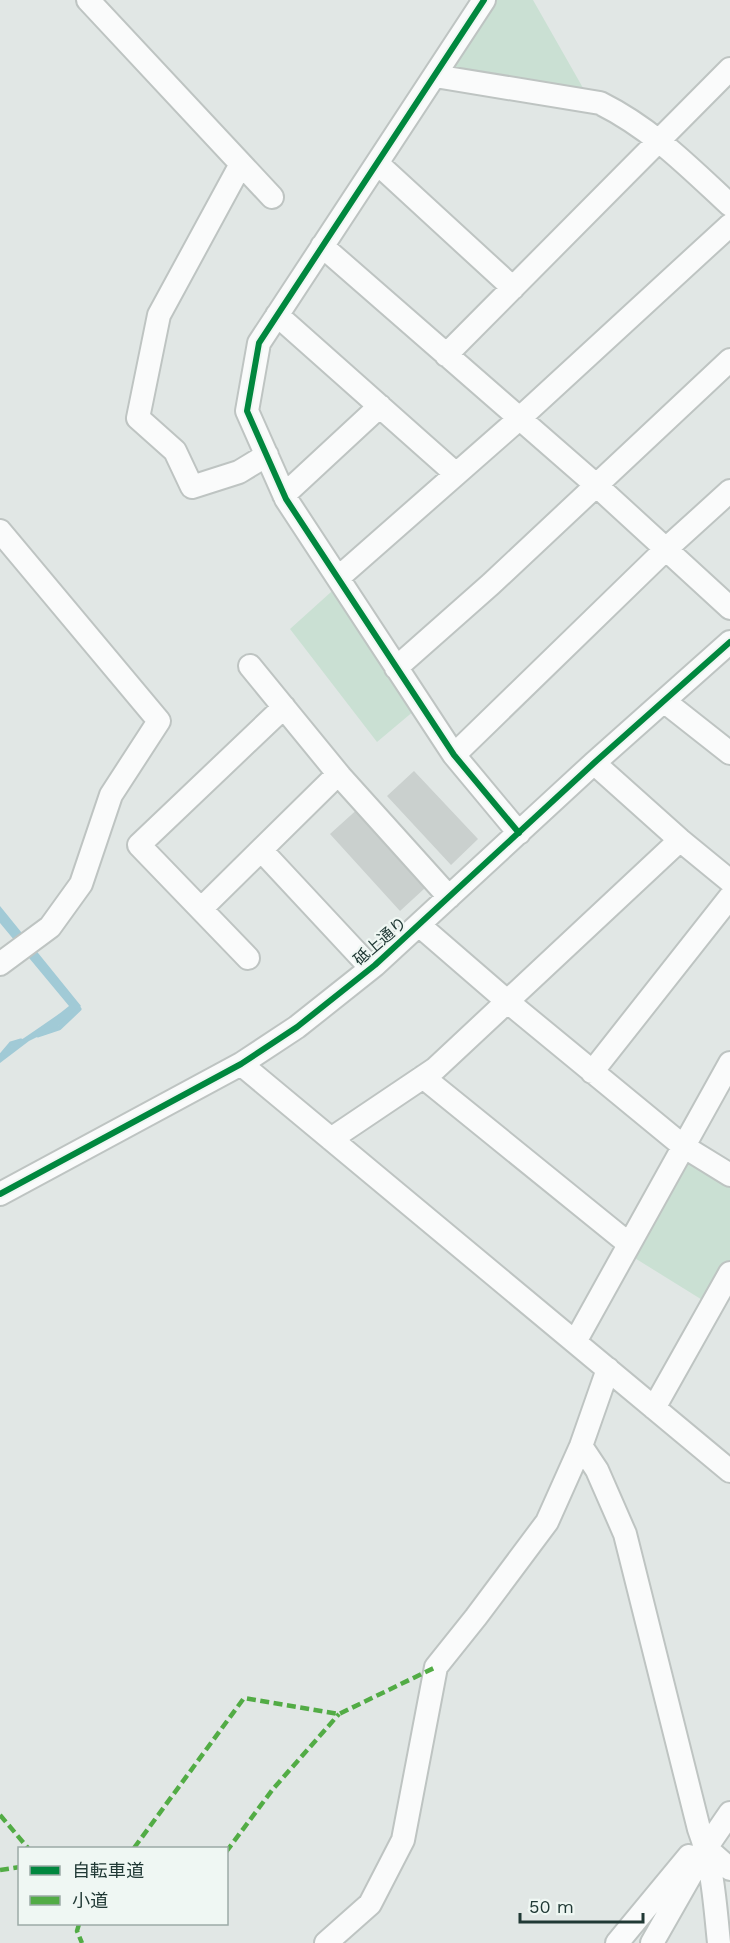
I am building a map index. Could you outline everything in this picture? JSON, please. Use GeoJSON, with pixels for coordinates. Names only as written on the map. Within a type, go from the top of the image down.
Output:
{"type":"FeatureCollection","features":[{"type":"Feature","properties":{"kind":"street"},"geometry":{"type":"LineString","coordinates":[[88,0],[272,196]]}},
{"type":"Feature","properties":{"kind":"street"},"geometry":{"type":"LineString","coordinates":[[484,0],[259,343],[247,411],[284,495],[454,755],[519,833]]}},
{"type":"Feature","properties":{"kind":"street"},"geometry":{"type":"LineString","coordinates":[[446,355],[730,69]]}},
{"type":"Feature","properties":{"kind":"street"},"geometry":{"type":"LineString","coordinates":[[435,76],[600,103],[620,113],[660,140],[730,205]]}},
{"type":"Feature","properties":{"kind":"street"},"geometry":{"type":"LineString","coordinates":[[377,163],[513,288]]}},
{"type":"Feature","properties":{"kind":"street"},"geometry":{"type":"LineString","coordinates":[[241,164],[159,315],[138,418],[175,451],[192,487],[239,472],[267,455]]}},
{"type":"Feature","properties":{"kind":"street"},"geometry":{"type":"LineString","coordinates":[[338,578],[520,418],[730,225]]}},
{"type":"Feature","properties":{"kind":"street"},"geometry":{"type":"LineString","coordinates":[[322,246],[596,485],[730,608]]}},
{"type":"Feature","properties":{"kind":"street"},"geometry":{"type":"LineString","coordinates":[[278,315],[456,474]]}},
{"type":"Feature","properties":{"kind":"street"},"geometry":{"type":"LineString","coordinates":[[396,668],[491,584],[730,360]]}},
{"type":"Feature","properties":{"kind":"street"},"geometry":{"type":"LineString","coordinates":[[284,495],[380,406]]}},
{"type":"Feature","properties":{"kind":"street"},"geometry":{"type":"LineString","coordinates":[[454,755],[666,549],[730,491]]}},
{"type":"Feature","properties":{"kind":"street"},"geometry":{"type":"LineString","coordinates":[[0,531],[159,720],[111,795],[81,884],[50,927],[0,964]]}},
{"type":"Feature","properties":{"kind":"street","name":"砥上通り"},"geometry":{"type":"LineString","coordinates":[[0,1194],[241,1064],[297,1026],[371,968],[594,763],[730,642]]}},
{"type":"Feature","properties":{"kind":"street"},"geometry":{"type":"LineString","coordinates":[[250,666],[338,774],[449,897]]}},
{"type":"Feature","properties":{"kind":"street"},"geometry":{"type":"LineString","coordinates":[[664,701],[730,753]]}},
{"type":"Feature","properties":{"kind":"street"},"geometry":{"type":"LineString","coordinates":[[248,958],[139,845],[284,707]]}},
{"type":"Feature","properties":{"kind":"street"},"geometry":{"type":"LineString","coordinates":[[594,763],[730,881]]}},
{"type":"Feature","properties":{"kind":"street"},"geometry":{"type":"LineString","coordinates":[[201,909],[338,774]]}},
{"type":"Feature","properties":{"kind":"street"},"geometry":{"type":"LineString","coordinates":[[331,1139],[435,1069],[680,840]]}},
{"type":"Feature","properties":{"kind":"street"},"geometry":{"type":"LineString","coordinates":[[261,850],[371,968]]}},
{"type":"Feature","properties":{"kind":"street"},"geometry":{"type":"LineString","coordinates":[[592,1072],[730,897]]}},
{"type":"Feature","properties":{"kind":"street"},"geometry":{"type":"LineString","coordinates":[[419,925],[508,1002],[683,1146],[730,1175]]}},
{"type":"Feature","properties":{"kind":"street"},"geometry":{"type":"LineString","coordinates":[[575,1342],[730,1063]]}},
{"type":"Feature","properties":{"kind":"street"},"geometry":{"type":"LineString","coordinates":[[241,1064],[730,1471]]}},
{"type":"Feature","properties":{"kind":"street"},"geometry":{"type":"LineString","coordinates":[[423,1077],[629,1244]]}},
{"type":"Feature","properties":{"kind":"street"},"geometry":{"type":"LineString","coordinates":[[654,1408],[730,1273]]}},
{"type":"Feature","properties":{"kind":"street"},"geometry":{"type":"LineString","coordinates":[[326,1943],[370,1904],[403,1840],[436,1667],[547,1522],[581,1446],[608,1369]]}},
{"type":"Feature","properties":{"kind":"street"},"geometry":{"type":"LineString","coordinates":[[581,1446],[597,1470],[625,1534],[699,1829],[706,1848],[713,1884],[719,1943]]}},
{"type":"Feature","properties":{"kind":"street"},"geometry":{"type":"LineString","coordinates":[[652,1943],[706,1848],[730,1813]]}},
{"type":"Feature","properties":{"kind":"street"},"geometry":{"type":"LineString","coordinates":[[706,1848],[730,1869]]}},
{"type":"Feature","properties":{"kind":"street"},"geometry":{"type":"LineString","coordinates":[[617,1943],[690,1856],[706,1848]]}},
{"type":"Feature","properties":{"kind":"green space"},"geometry":{"type":"Polygon","coordinates":[[[484,0],[533,0],[591,102],[435,76],[484,0]]]}},
{"type":"Feature","properties":{"kind":"green space"},"geometry":{"type":"Polygon","coordinates":[[[341,583],[421,705],[377,742],[290,629],[341,583]]]}},
{"type":"Feature","properties":{"kind":"green space"},"geometry":{"type":"Polygon","coordinates":[[[683,1146],[730,1175],[730,1273],[712,1306],[625,1252],[683,1146]]]}},
{"type":"Feature","properties":{"kind":"water"},"geometry":{"type":"Polygon","coordinates":[[[0,906],[81,1006],[57,1027],[29,1041],[0,1063],[0,1055],[69,1006],[0,923],[0,906]]]}},
{"type":"Feature","properties":{"kind":"building"},"geometry":{"type":"Polygon","coordinates":[[[414,771],[478,839],[451,865],[387,796],[414,771]]]}},
{"type":"Feature","properties":{"kind":"building"},"geometry":{"type":"Polygon","coordinates":[[[361,806],[412,862],[406,868],[425,888],[400,911],[330,834],[361,806]]]}},
{"type":"Feature","properties":{"kind":"waterway"},"geometry":{"type":"LineString","coordinates":[[38,1035],[59,1028],[79,1009],[74,1003]]}},
{"type":"Feature","properties":{"kind":"waterway"},"geometry":{"type":"LineString","coordinates":[[0,1057],[11,1044],[21,1041]]}},
{"type":"Feature","properties":{"kind":"marked path"},"geometry":{"type":"LineString","coordinates":[[135,1847],[244,1698],[339,1714],[436,1667]]}},
{"type":"Feature","properties":{"kind":"marked path"},"geometry":{"type":"LineString","coordinates":[[228,1849],[273,1789],[339,1714]]}},
{"type":"Feature","properties":{"kind":"marked path"},"geometry":{"type":"LineString","coordinates":[[0,1815],[27,1847]]}},
{"type":"Feature","properties":{"kind":"marked path"},"geometry":{"type":"LineString","coordinates":[[0,1870],[18,1867]]}},
{"type":"Feature","properties":{"kind":"marked path"},"geometry":{"type":"LineString","coordinates":[[79,1925],[77,1931],[82,1943]]}},
{"type":"Feature","properties":{"kind":"cycle path"},"geometry":{"type":"LineString","coordinates":[[484,0],[259,343],[247,411],[286,499],[454,755],[519,833]]}},
{"type":"Feature","properties":{"kind":"cycle path"},"geometry":{"type":"LineString","coordinates":[[0,1194],[241,1064],[297,1027],[375,965],[594,763],[730,642]]}}]}
